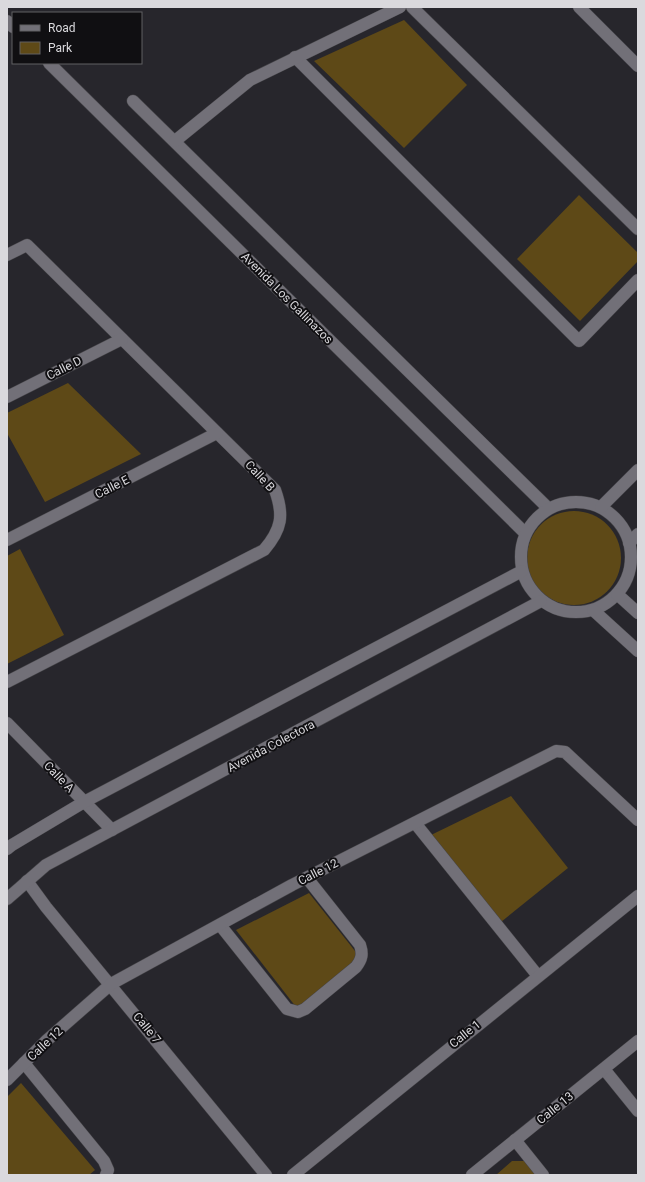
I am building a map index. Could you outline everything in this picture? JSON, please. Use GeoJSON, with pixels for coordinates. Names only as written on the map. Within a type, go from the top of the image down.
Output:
{"type":"FeatureCollection","features":[{"type":"Feature","properties":{"kind":"street"},"geometry":{"type":"LineString","coordinates":[[175,140],[250,80],[400,7]]}},
{"type":"Feature","properties":{"kind":"street"},"geometry":{"type":"LineString","coordinates":[[412,7],[638,229]]}},
{"type":"Feature","properties":{"kind":"street"},"geometry":{"type":"LineString","coordinates":[[579,7],[638,66]]}},
{"type":"Feature","properties":{"kind":"street"},"geometry":{"type":"LineString","coordinates":[[295,57],[579,341],[638,280]]}},
{"type":"Feature","properties":{"kind":"street","name":"Avenida Los Gallinazos"},"geometry":{"type":"LineString","coordinates":[[50,64],[525,533]]}},
{"type":"Feature","properties":{"kind":"street"},"geometry":{"type":"LineString","coordinates":[[133,102],[175,140],[548,508]]}},
{"type":"Feature","properties":{"kind":"street","name":"Calle B"},"geometry":{"type":"LineString","coordinates":[[7,256],[27,245],[275,490],[280,506],[280,522],[274,538],[264,550],[7,682]]}},
{"type":"Feature","properties":{"kind":"street","name":"Calle D"},"geometry":{"type":"LineString","coordinates":[[7,397],[122,339]]}},
{"type":"Feature","properties":{"kind":"street","name":"Calle E"},"geometry":{"type":"LineString","coordinates":[[7,540],[217,433]]}},
{"type":"Feature","properties":{"kind":"street"},"geometry":{"type":"LineString","coordinates":[[601,507],[638,470]]}},
{"type":"Feature","properties":{"kind":"street"},"geometry":{"type":"LineString","coordinates":[[565,502],[583,502],[601,507],[616,519],[626,534],[631,553],[630,571],[622,588],[610,602],[594,610],[575,613],[557,610],[541,601],[528,587],[522,571],[520,552],[525,533],[535,519],[548,508],[565,502]]}},
{"type":"Feature","properties":{"kind":"street"},"geometry":{"type":"LineString","coordinates":[[629,543],[638,534]]}},
{"type":"Feature","properties":{"kind":"street"},"geometry":{"type":"LineString","coordinates":[[7,849],[84,802],[522,571]]}},
{"type":"Feature","properties":{"kind":"street"},"geometry":{"type":"LineString","coordinates":[[617,594],[638,613]]}},
{"type":"Feature","properties":{"kind":"street","name":"Avenida Colectora"},"geometry":{"type":"LineString","coordinates":[[7,899],[46,865],[541,601]]}},
{"type":"Feature","properties":{"kind":"street"},"geometry":{"type":"LineString","coordinates":[[594,610],[638,651]]}},
{"type":"Feature","properties":{"kind":"street","name":"Calle A"},"geometry":{"type":"LineString","coordinates":[[7,723],[112,830]]}},
{"type":"Feature","properties":{"kind":"street","name":"Calle 12"},"geometry":{"type":"LineString","coordinates":[[7,1080],[111,984],[307,878],[556,751],[565,752],[638,820]]}},
{"type":"Feature","properties":{"kind":"street"},"geometry":{"type":"LineString","coordinates":[[415,823],[538,976]]}},
{"type":"Feature","properties":{"kind":"street"},"geometry":{"type":"LineString","coordinates":[[220,925],[286,1009],[298,1012],[356,967],[362,959],[360,945],[307,878]]}},
{"type":"Feature","properties":{"kind":"street","name":"Calle 7"},"geometry":{"type":"LineString","coordinates":[[27,881],[46,907],[111,984],[266,1175]]}},
{"type":"Feature","properties":{"kind":"street","name":"Calle 1"},"geometry":{"type":"LineString","coordinates":[[294,1175],[638,896]]}},
{"type":"Feature","properties":{"kind":"street","name":"Calle 13"},"geometry":{"type":"LineString","coordinates":[[472,1175],[638,1041]]}},
{"type":"Feature","properties":{"kind":"street"},"geometry":{"type":"LineString","coordinates":[[24,1063],[104,1161],[108,1170],[106,1175]]}},
{"type":"Feature","properties":{"kind":"street"},"geometry":{"type":"LineString","coordinates":[[604,1069],[638,1111]]}},
{"type":"Feature","properties":{"kind":"street"},"geometry":{"type":"LineString","coordinates":[[515,1140],[543,1175]]}},
{"type":"Feature","properties":{"kind":"green space"},"geometry":{"type":"Polygon","coordinates":[[[404,20],[467,85],[404,148],[314,61],[404,20]]]}},
{"type":"Feature","properties":{"kind":"green space"},"geometry":{"type":"Polygon","coordinates":[[[579,195],[638,253],[638,261],[580,321],[517,259],[579,195]]]}},
{"type":"Feature","properties":{"kind":"green space"},"geometry":{"type":"Polygon","coordinates":[[[68,383],[141,454],[45,502],[7,433],[7,413],[68,383]]]}},
{"type":"Feature","properties":{"kind":"green space"},"geometry":{"type":"Polygon","coordinates":[[[574,511],[592,514],[607,525],[618,540],[621,558],[618,576],[607,591],[592,602],[574,605],[556,602],[541,591],[530,576],[527,558],[530,540],[541,525],[556,514],[574,511]]]}},
{"type":"Feature","properties":{"kind":"green space"},"geometry":{"type":"Polygon","coordinates":[[[20,549],[64,635],[7,664],[7,556],[20,549]]]}},
{"type":"Feature","properties":{"kind":"green space"},"geometry":{"type":"Polygon","coordinates":[[[511,796],[568,868],[501,922],[431,835],[511,796]]]}},
{"type":"Feature","properties":{"kind":"green space"},"geometry":{"type":"Polygon","coordinates":[[[309,893],[359,956],[358,964],[305,1008],[296,1007],[236,930],[309,893]]]}},
{"type":"Feature","properties":{"kind":"green space"},"geometry":{"type":"Polygon","coordinates":[[[21,1083],[95,1170],[89,1175],[7,1175],[7,1097],[21,1083]]]}},
{"type":"Feature","properties":{"kind":"green space"},"geometry":{"type":"Polygon","coordinates":[[[512,1161],[525,1161],[536,1175],[496,1175],[512,1161]]]}}]}
